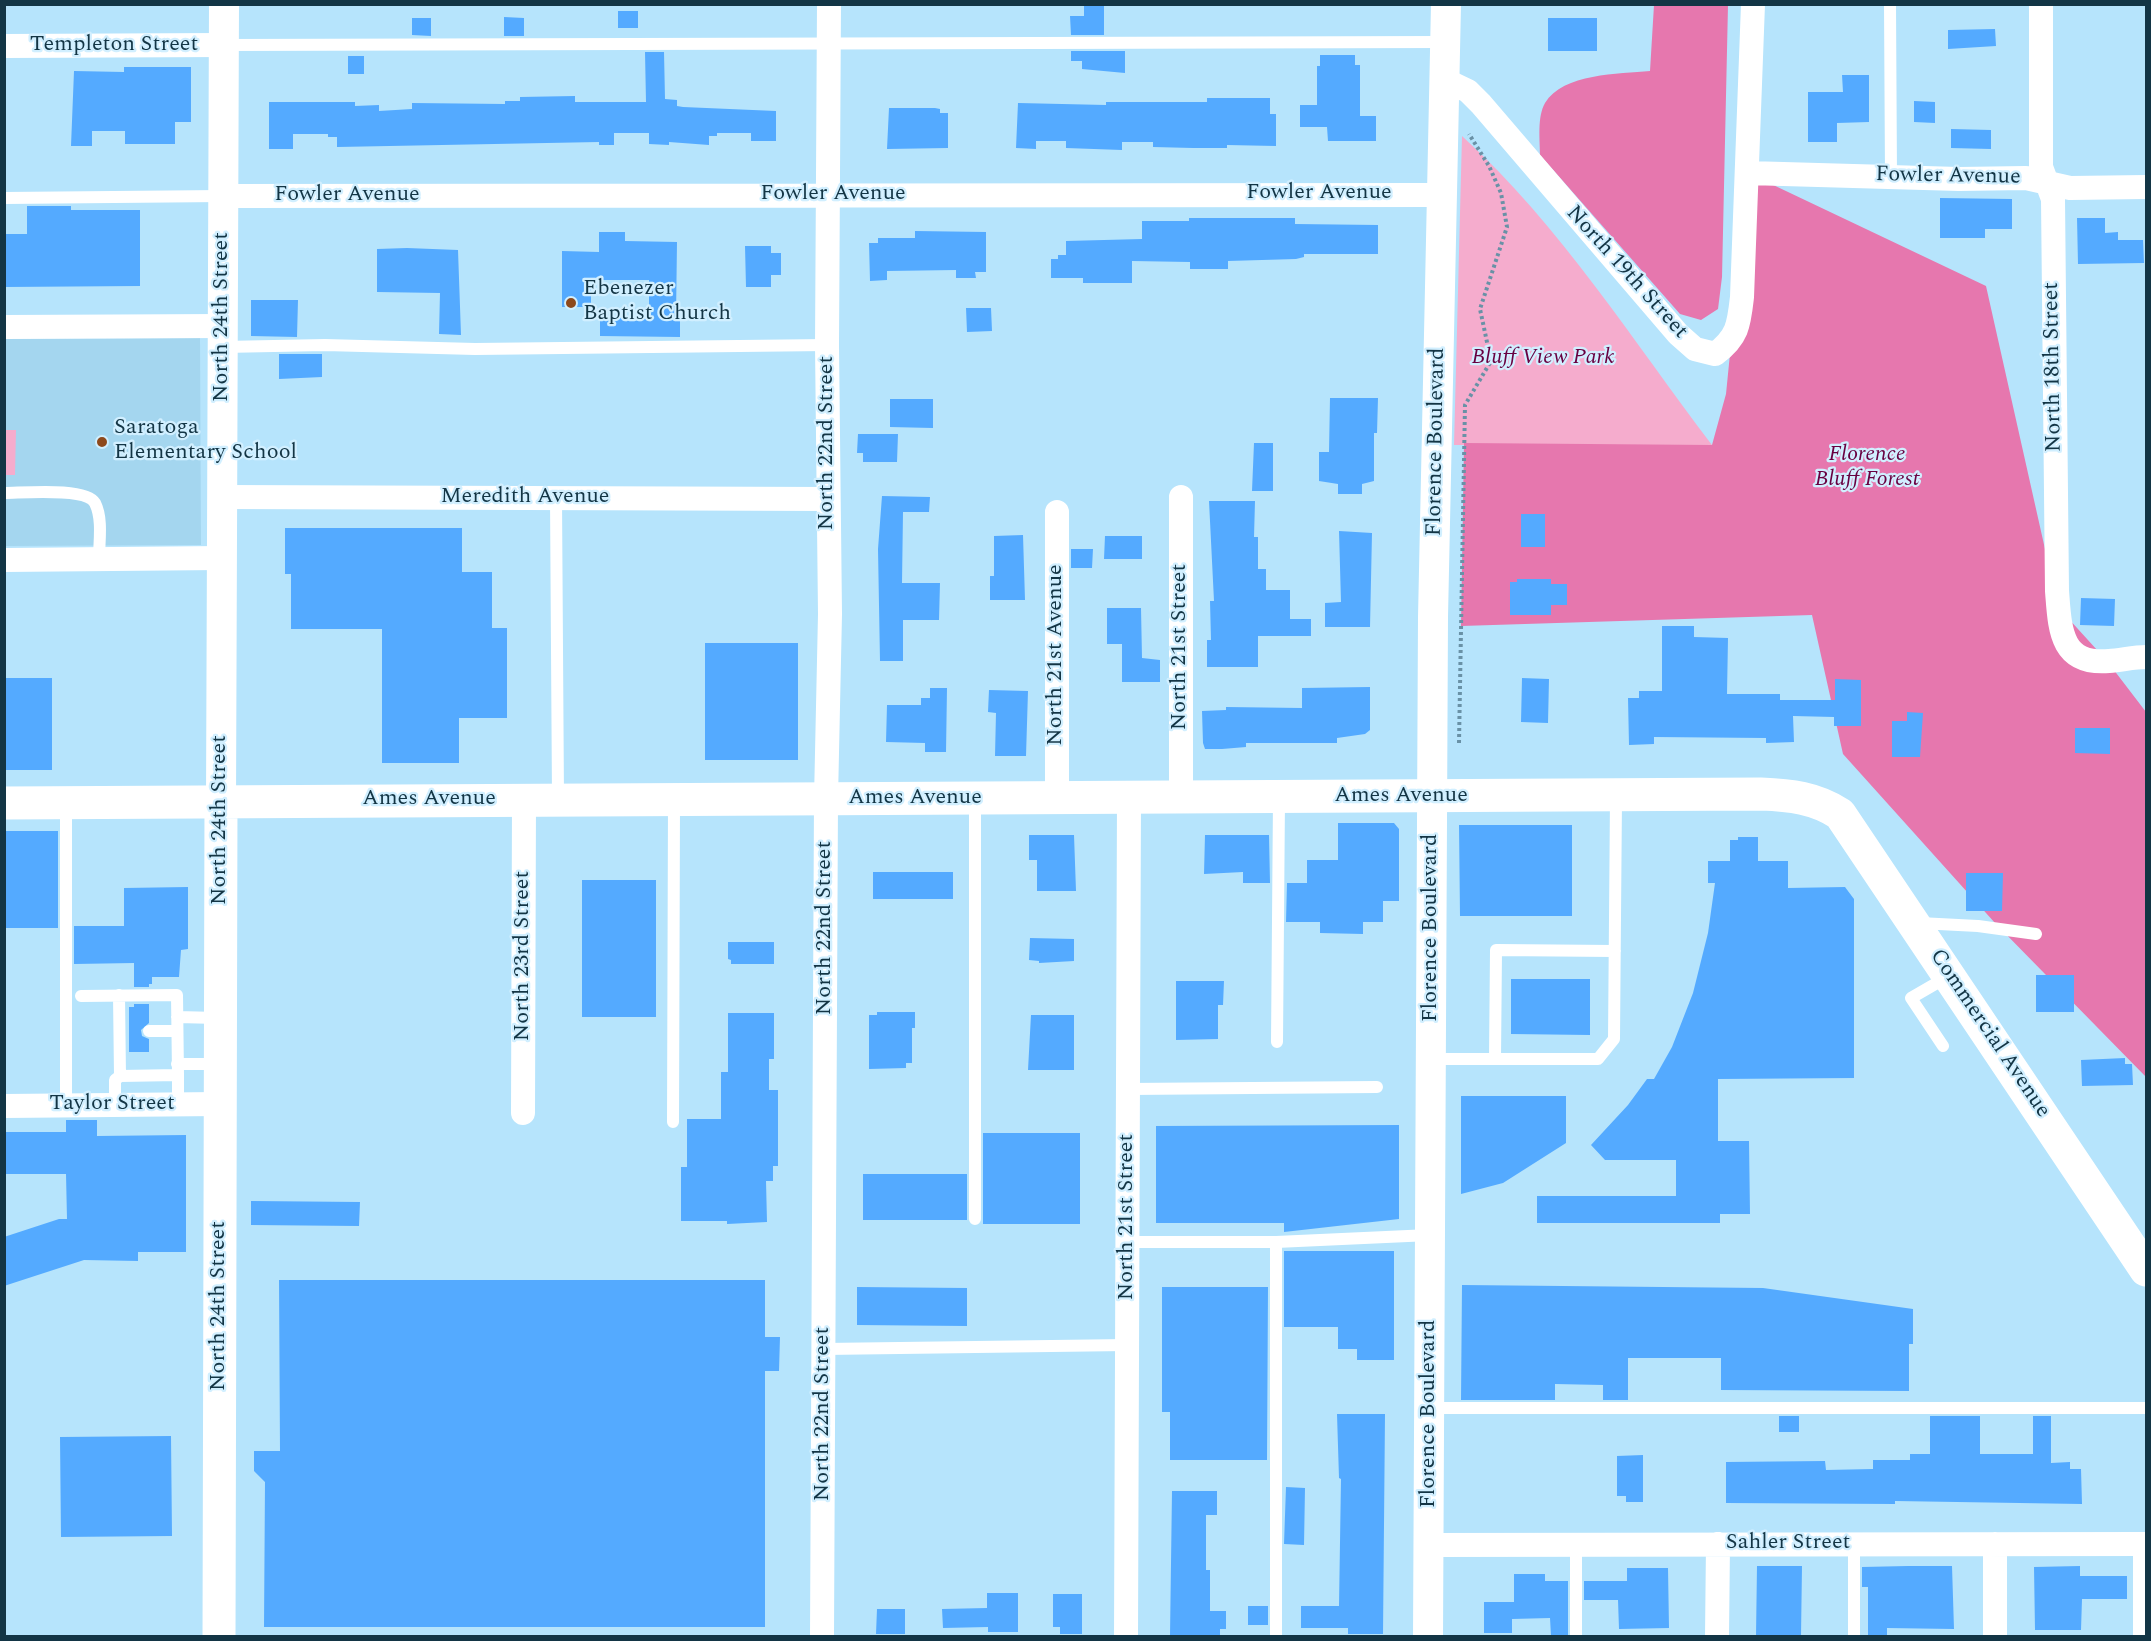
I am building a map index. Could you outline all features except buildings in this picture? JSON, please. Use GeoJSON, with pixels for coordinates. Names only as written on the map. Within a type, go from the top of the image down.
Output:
{"type":"FeatureCollection","features":[{"type":"Feature","properties":{"kind":"main road","name":"Ames Avenue"},"geometry":{"type":"LineString","coordinates":[[4,803],[221,800],[1778,795],[1825,804]]}},
{"type":"Feature","properties":{"kind":"main road","name":"North 24th Street"},"geometry":{"type":"LineString","coordinates":[[219,1636],[221,800]]}},
{"type":"Feature","properties":{"kind":"main road","name":"Commercial Avenue"},"geometry":{"type":"LineString","coordinates":[[1825,804],[1840,814],[2146,1270]]}},
{"type":"Feature","properties":{"kind":"street","name":"North 24th Street"},"geometry":{"type":"LineString","coordinates":[[221,800],[224,4]]}},
{"type":"Feature","properties":{"kind":"street","name":"North 22nd Street"},"geometry":{"type":"LineString","coordinates":[[822,1636],[826,799],[830,614],[827,345],[829,4]]}},
{"type":"Feature","properties":{"kind":"street","name":"Florence Boulevard"},"geometry":{"type":"LineString","coordinates":[[1428,1636],[1431,1408],[1432,797],[1442,195],[1456,85],[1445,42],[1446,4]]}},
{"type":"Feature","properties":{"kind":"street","name":"North 19th Street"},"geometry":{"type":"LineString","coordinates":[[1456,85],[1678,334],[1695,349],[1715,354],[1730,344],[1739,320],[1748,173],[1753,4]]}},
{"type":"Feature","properties":{"kind":"street","name":"North 18th Street"},"geometry":{"type":"LineString","coordinates":[[2041,4],[2042,167],[2053,200],[2057,591],[2060,630],[2075,655],[2087,659],[2108,661],[2146,657]]}},
{"type":"Feature","properties":{"kind":"street","name":"Templeton Street"},"geometry":{"type":"LineString","coordinates":[[4,46],[224,45]]}},
{"type":"Feature","properties":{"kind":"street","name":"Fowler Avenue"},"geometry":{"type":"LineString","coordinates":[[1748,173],[2026,178],[2070,188],[2146,187]]}},
{"type":"Feature","properties":{"kind":"street","name":"Fowler Avenue"},"geometry":{"type":"LineString","coordinates":[[224,196],[1442,195]]}},
{"type":"Feature","properties":{"kind":"street"},"geometry":{"type":"LineString","coordinates":[[4,327],[223,336]]}},
{"type":"Feature","properties":{"kind":"street","name":"Meredith Avenue"},"geometry":{"type":"LineString","coordinates":[[222,497],[828,499]]}},
{"type":"Feature","properties":{"kind":"street","name":"North 21st Street"},"geometry":{"type":"LineString","coordinates":[[1181,497],[1181,798]]}},
{"type":"Feature","properties":{"kind":"street","name":"North 21st Avenue"},"geometry":{"type":"LineString","coordinates":[[1057,512],[1057,799]]}},
{"type":"Feature","properties":{"kind":"street"},"geometry":{"type":"LineString","coordinates":[[4,560],[222,558]]}},
{"type":"Feature","properties":{"kind":"street","name":"North 21st Street"},"geometry":{"type":"LineString","coordinates":[[1125,1636],[1129,798]]}},
{"type":"Feature","properties":{"kind":"street","name":"North 23rd Street"},"geometry":{"type":"LineString","coordinates":[[524,799],[524,1113]]}},
{"type":"Feature","properties":{"kind":"street","name":"Taylor Street"},"geometry":{"type":"LineString","coordinates":[[4,1106],[220,1104]]}},
{"type":"Feature","properties":{"kind":"street"},"geometry":{"type":"LineString","coordinates":[[1717,1636],[1718,1544]]}},
{"type":"Feature","properties":{"kind":"street"},"geometry":{"type":"LineString","coordinates":[[1995,1544],[1995,1636]]}},
{"type":"Feature","properties":{"kind":"street","name":"Sahler Street"},"geometry":{"type":"LineString","coordinates":[[1429,1545],[2143,1544]]}},
{"type":"Feature","properties":{"kind":"lane"},"geometry":{"type":"LineString","coordinates":[[1890,4],[1891,177]]}},
{"type":"Feature","properties":{"kind":"lane"},"geometry":{"type":"LineString","coordinates":[[224,45],[1445,42]]}},
{"type":"Feature","properties":{"kind":"lane"},"geometry":{"type":"LineString","coordinates":[[4,198],[224,196]]}},
{"type":"Feature","properties":{"kind":"lane"},"geometry":{"type":"LineString","coordinates":[[223,336],[325,345],[475,349],[827,345]]}},
{"type":"Feature","properties":{"kind":"lane"},"geometry":{"type":"LineString","coordinates":[[4,493],[73,493],[88,496],[94,503],[99,519],[99,559]]}},
{"type":"Feature","properties":{"kind":"lane"},"geometry":{"type":"LineString","coordinates":[[556,498],[558,799]]}},
{"type":"Feature","properties":{"kind":"lane"},"geometry":{"type":"LineString","coordinates":[[1431,1059],[1598,1059],[1614,1039],[1616,796]]}},
{"type":"Feature","properties":{"kind":"lane"},"geometry":{"type":"LineString","coordinates":[[673,1122],[674,798]]}},
{"type":"Feature","properties":{"kind":"lane"},"geometry":{"type":"LineString","coordinates":[[1277,1042],[1279,798]]}},
{"type":"Feature","properties":{"kind":"lane"},"geometry":{"type":"LineString","coordinates":[[975,799],[975,1219]]}},
{"type":"Feature","properties":{"kind":"lane"},"geometry":{"type":"LineString","coordinates":[[66,802],[66,1105]]}},
{"type":"Feature","properties":{"kind":"lane"},"geometry":{"type":"LineString","coordinates":[[1914,923],[1978,926],[2036,933]]}},
{"type":"Feature","properties":{"kind":"lane"},"geometry":{"type":"LineString","coordinates":[[1495,1059],[1496,950],[1615,951]]}},
{"type":"Feature","properties":{"kind":"lane"},"geometry":{"type":"LineString","coordinates":[[1943,1046],[1911,998],[1950,976]]}},
{"type":"Feature","properties":{"kind":"lane"},"geometry":{"type":"LineString","coordinates":[[119,995],[124,1031],[120,1076]]}},
{"type":"Feature","properties":{"kind":"lane"},"geometry":{"type":"LineString","coordinates":[[81,996],[177,995],[178,1104]]}},
{"type":"Feature","properties":{"kind":"lane"},"geometry":{"type":"LineString","coordinates":[[177,1017],[220,1018]]}},
{"type":"Feature","properties":{"kind":"lane"},"geometry":{"type":"LineString","coordinates":[[149,1031],[177,1031]]}},
{"type":"Feature","properties":{"kind":"lane"},"geometry":{"type":"LineString","coordinates":[[115,1104],[115,1080],[120,1076],[220,1064]]}},
{"type":"Feature","properties":{"kind":"lane"},"geometry":{"type":"LineString","coordinates":[[1128,1089],[1377,1087]]}},
{"type":"Feature","properties":{"kind":"lane"},"geometry":{"type":"LineString","coordinates":[[1128,1242],[1276,1242],[1431,1235]]}},
{"type":"Feature","properties":{"kind":"lane"},"geometry":{"type":"LineString","coordinates":[[1276,1242],[1276,1636]]}},
{"type":"Feature","properties":{"kind":"lane"},"geometry":{"type":"LineString","coordinates":[[824,1349],[1127,1345]]}},
{"type":"Feature","properties":{"kind":"lane"},"geometry":{"type":"LineString","coordinates":[[1431,1408],[2146,1408]]}},
{"type":"Feature","properties":{"kind":"lane"},"geometry":{"type":"LineString","coordinates":[[1576,1544],[1576,1636]]}},
{"type":"Feature","properties":{"kind":"lane"},"geometry":{"type":"LineString","coordinates":[[1854,1544],[1854,1636]]}},
{"type":"Feature","properties":{"kind":"lane"},"geometry":{"type":"LineString","coordinates":[[2139,1636],[2143,1544]]}},
{"type":"Feature","properties":{"kind":"path"},"geometry":{"type":"LineString","coordinates":[[1456,85],[1469,135],[1489,166],[1501,193],[1507,226],[1480,309],[1491,362],[1465,405],[1459,751]]}},
{"type":"Feature","properties":{"kind":"shaded area","name":"Saratoga Elementary School"},"geometry":{"type":"Polygon","coordinates":[[[200,338],[201,545],[5,546],[4,339],[200,338]]]}},
{"type":"Feature","properties":{"kind":"green space"},"geometry":{"type":"Polygon","coordinates":[[[1654,5],[1728,5],[1722,277],[1718,309],[1701,320],[1680,314],[1540,155],[1542,109],[1553,93],[1578,80],[1650,71],[1654,5]]]}},
{"type":"Feature","properties":{"kind":"green space","name":"Bluff View Park"},"geometry":{"type":"Polygon","coordinates":[[[1462,136],[1532,207],[1564,246],[1712,445],[1454,445],[1462,136]]]}},
{"type":"Feature","properties":{"kind":"green space","name":"Florence Bluff Forest"},"geometry":{"type":"Polygon","coordinates":[[[1748,173],[1986,286],[2058,607],[2107,661],[2146,712],[2146,1077],[1995,923],[1843,754],[1812,615],[1461,626],[1464,443],[1712,445],[1726,394],[1748,173]]]}},
{"type":"Feature","properties":{"kind":"green space"},"geometry":{"type":"Polygon","coordinates":[[[5,430],[16,430],[15,475],[5,475],[5,430]]]}},
{"type":"Feature","properties":{"kind":"place","name":"Ebenezer Baptist Church"},"geometry":{"type":"Point","coordinates":[571,303]}},
{"type":"Feature","properties":{"kind":"place","name":"Saratoga Elementary School"},"geometry":{"type":"Point","coordinates":[102,442]}}]}
